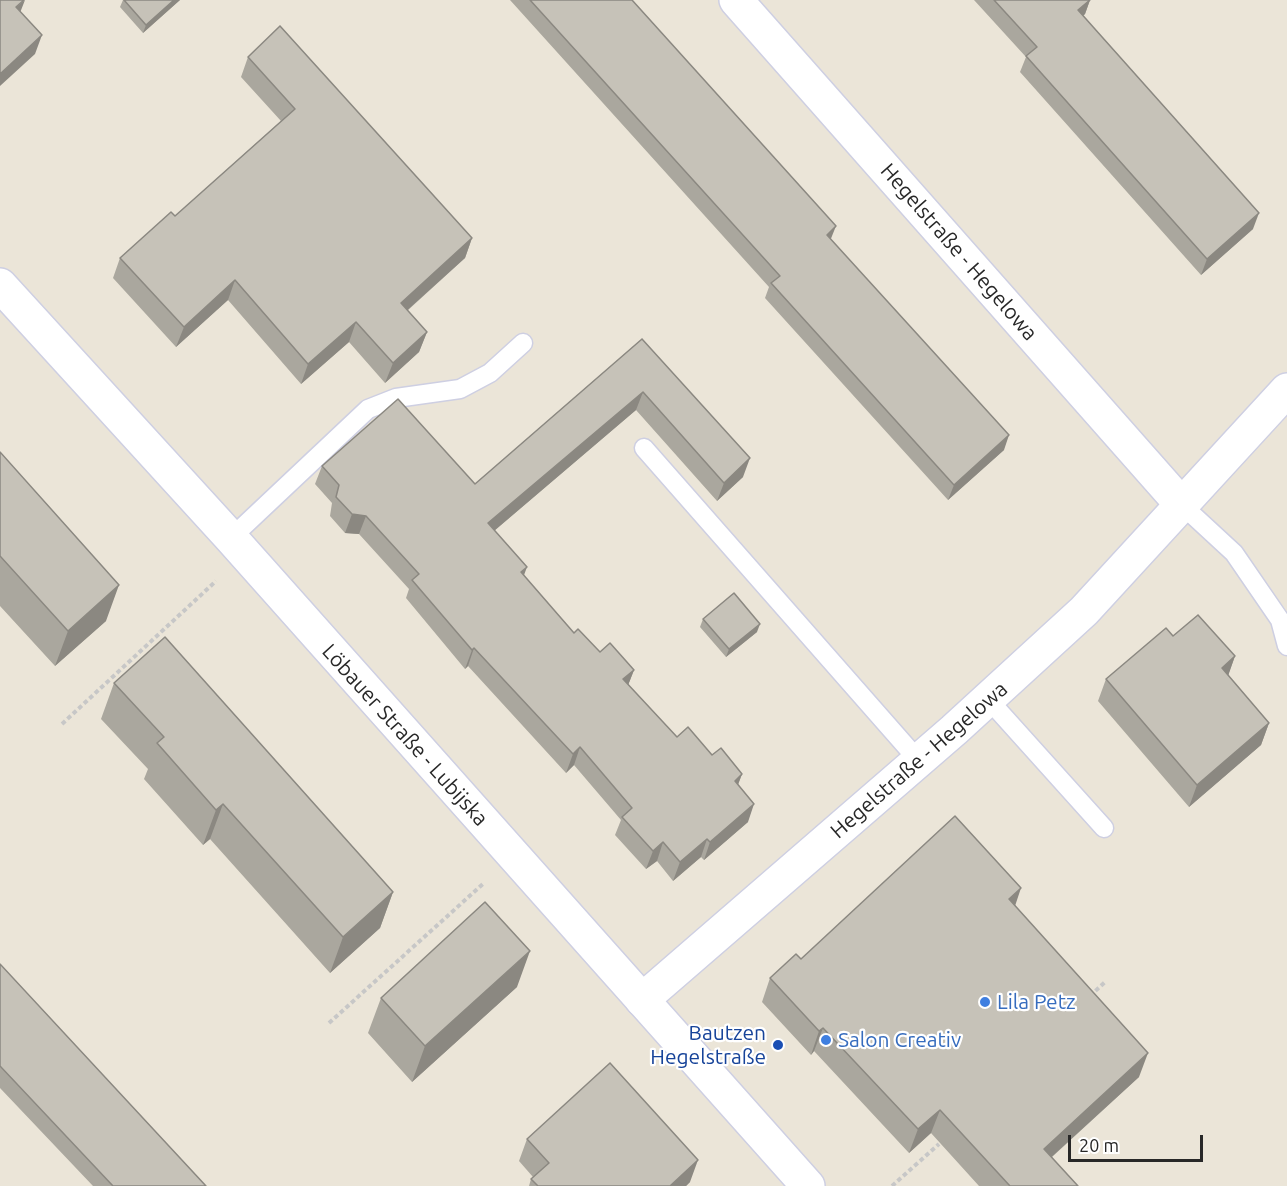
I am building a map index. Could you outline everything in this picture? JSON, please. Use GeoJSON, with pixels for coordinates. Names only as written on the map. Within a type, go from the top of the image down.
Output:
{"type":"FeatureCollection","features":[{"type":"Feature","properties":{"kind":"street","name":"Hegelstraße - Hegelowa"},"geometry":{"type":"LineString","coordinates":[[736,0],[1182,505]]}},
{"type":"Feature","properties":{"kind":"street","name":"Löbauer Straße - Lubijska"},"geometry":{"type":"LineString","coordinates":[[0,285],[238,546],[808,1186]]}},
{"type":"Feature","properties":{"kind":"street","name":"Hegelstraße - Hegelowa"},"geometry":{"type":"LineString","coordinates":[[642,1000],[919,761],[1084,611],[1287,390]]}},
{"type":"Feature","properties":{"kind":"lane"},"geometry":{"type":"LineString","coordinates":[[238,546],[368,409],[396,398],[460,389],[490,373],[523,343]]}},
{"type":"Feature","properties":{"kind":"lane"},"geometry":{"type":"LineString","coordinates":[[644,448],[919,761]]}},
{"type":"Feature","properties":{"kind":"lane"},"geometry":{"type":"LineString","coordinates":[[1182,505],[1234,553],[1280,620],[1287,646]]}},
{"type":"Feature","properties":{"kind":"lane"},"geometry":{"type":"LineString","coordinates":[[988,699],[1104,828]]}},
{"type":"Feature","properties":{"kind":"path"},"geometry":{"type":"LineString","coordinates":[[62,724],[238,546]]}},
{"type":"Feature","properties":{"kind":"path"},"geometry":{"type":"LineString","coordinates":[[329,1023],[514,856]]}},
{"type":"Feature","properties":{"kind":"path"},"geometry":{"type":"LineString","coordinates":[[1082,1004],[1105,982]]}},
{"type":"Feature","properties":{"kind":"path"},"geometry":{"type":"LineString","coordinates":[[892,1186],[939,1144]]}},
{"type":"Feature","properties":{"kind":"building"},"geometry":{"type":"Polygon","coordinates":[[[0,0],[24,0],[16,7],[42,35],[0,74],[0,0]]]}},
{"type":"Feature","properties":{"kind":"building"},"geometry":{"type":"Polygon","coordinates":[[[124,0],[174,0],[146,25],[124,0]]]}},
{"type":"Feature","properties":{"kind":"building"},"geometry":{"type":"Polygon","coordinates":[[[530,0],[632,0],[836,226],[827,235],[1009,435],[954,485],[771,283],[780,276],[530,0]]]}},
{"type":"Feature","properties":{"kind":"building"},"geometry":{"type":"Polygon","coordinates":[[[994,0],[1090,0],[1078,10],[1259,213],[1207,259],[1026,56],[1037,47],[994,0]]]}},
{"type":"Feature","properties":{"kind":"building"},"geometry":{"type":"Polygon","coordinates":[[[280,26],[472,238],[401,303],[427,332],[393,363],[356,322],[308,364],[235,280],[184,327],[120,258],[171,212],[175,216],[295,109],[248,57],[280,26]]]}},
{"type":"Feature","properties":{"kind":"building"},"geometry":{"type":"Polygon","coordinates":[[[642,339],[750,458],[724,483],[643,392],[488,523],[527,567],[521,572],[574,633],[578,629],[600,652],[610,643],[634,670],[623,679],[677,737],[688,727],[712,755],[721,748],[742,774],[735,781],[754,804],[710,842],[707,839],[680,862],[663,842],[653,851],[622,817],[632,808],[580,747],[573,754],[474,648],[472,650],[412,580],[419,574],[366,516],[352,514],[336,497],[339,485],[322,466],[398,399],[475,484],[642,339]]]}},
{"type":"Feature","properties":{"kind":"building"},"geometry":{"type":"Polygon","coordinates":[[[0,452],[119,585],[68,631],[0,556],[0,452]]]}},
{"type":"Feature","properties":{"kind":"building"},"geometry":{"type":"Polygon","coordinates":[[[734,593],[760,624],[729,649],[703,619],[734,593]]]}},
{"type":"Feature","properties":{"kind":"building"},"geometry":{"type":"Polygon","coordinates":[[[1198,615],[1235,656],[1222,668],[1269,723],[1197,785],[1106,679],[1166,628],[1173,636],[1198,615]]]}},
{"type":"Feature","properties":{"kind":"building"},"geometry":{"type":"Polygon","coordinates":[[[165,637],[393,892],[343,937],[223,804],[216,810],[157,743],[164,737],[114,683],[165,637]]]}},
{"type":"Feature","properties":{"kind":"building"},"geometry":{"type":"Polygon","coordinates":[[[955,816],[1021,888],[1009,899],[1148,1053],[1044,1149],[1078,1186],[1010,1186],[940,1110],[918,1129],[823,1028],[819,1031],[770,978],[796,954],[801,959],[955,816]]]}},
{"type":"Feature","properties":{"kind":"building"},"geometry":{"type":"Polygon","coordinates":[[[485,902],[530,951],[425,1046],[381,998],[485,902]]]}},
{"type":"Feature","properties":{"kind":"building"},"geometry":{"type":"Polygon","coordinates":[[[0,964],[206,1186],[113,1186],[0,1066],[0,964]]]}},
{"type":"Feature","properties":{"kind":"building"},"geometry":{"type":"Polygon","coordinates":[[[610,1063],[698,1160],[670,1186],[538,1186],[531,1179],[549,1163],[527,1139],[610,1063]]]}},
{"type":"Feature","properties":{"kind":"place","name":"Lila Petz"},"geometry":{"type":"Point","coordinates":[985,1002]}},
{"type":"Feature","properties":{"kind":"place","name":"Salon Creativ"},"geometry":{"type":"Point","coordinates":[826,1040]}},
{"type":"Feature","properties":{"kind":"place","name":"Bautzen Hegelstraße"},"geometry":{"type":"Point","coordinates":[778,1045]}}]}
